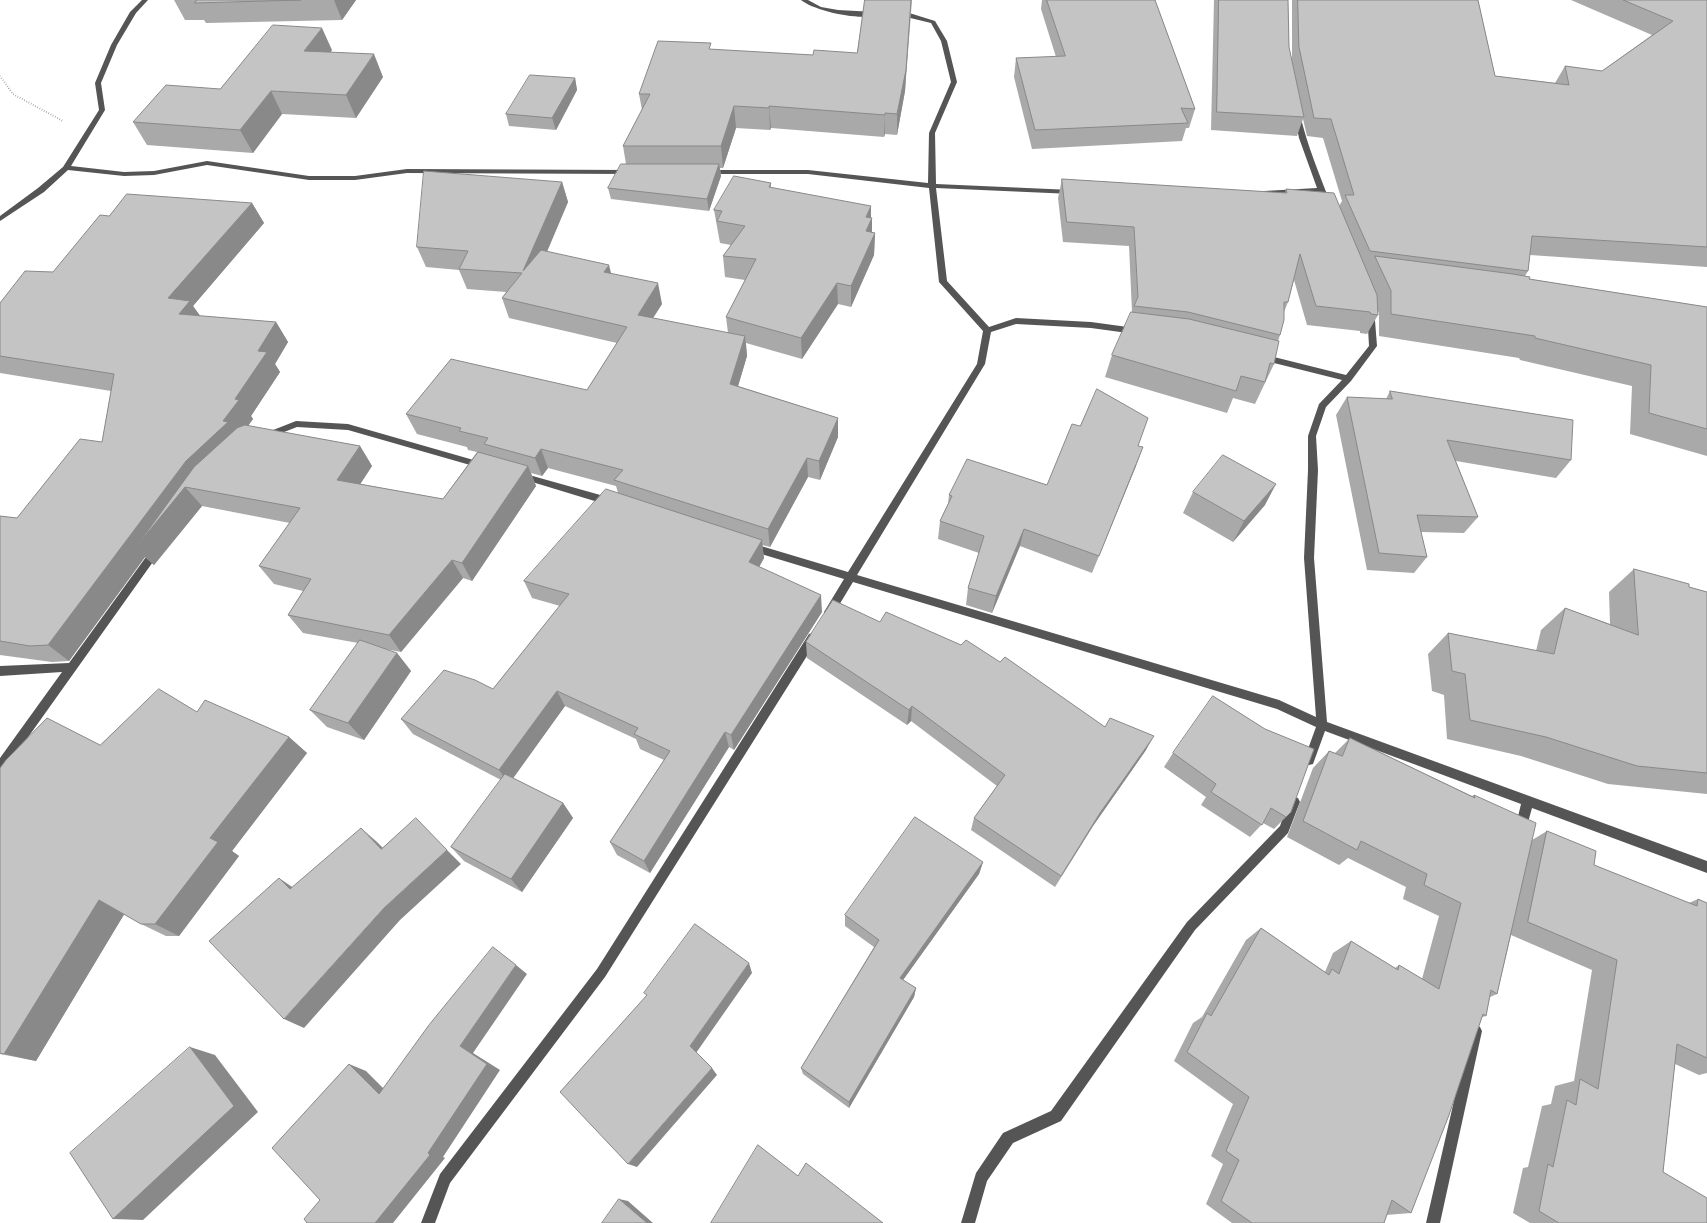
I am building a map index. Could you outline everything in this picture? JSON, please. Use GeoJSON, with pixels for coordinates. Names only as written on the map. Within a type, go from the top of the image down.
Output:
{"type":"FeatureCollection","features":[{"type":"Feature","properties":{"kind":"street"},"geometry":{"type":"LineString","coordinates":[[0,218],[41,190],[66,168],[102,110],[98,83],[114,45],[134,12],[145,0]]}},
{"type":"Feature","properties":{"kind":"street"},"geometry":{"type":"LineString","coordinates":[[804,0],[812,6],[854,14],[880,14]]}},
{"type":"Feature","properties":{"kind":"street"},"geometry":{"type":"LineString","coordinates":[[889,14],[906,14],[933,22],[944,41],[954,82],[932,133],[932,186],[943,282],[987,330]]}},
{"type":"Feature","properties":{"kind":"street"},"geometry":{"type":"LineString","coordinates":[[1295,101],[1302,138],[1329,210]]}},
{"type":"Feature","properties":{"kind":"street"},"geometry":{"type":"LineString","coordinates":[[66,168],[124,174],[154,173],[207,163],[319,178],[355,178],[407,172],[640,172]]}},
{"type":"Feature","properties":{"kind":"street"},"geometry":{"type":"LineString","coordinates":[[699,172],[808,172],[932,186],[1081,192]]}},
{"type":"Feature","properties":{"kind":"street"},"geometry":{"type":"LineString","coordinates":[[1256,193],[1322,190]]}},
{"type":"Feature","properties":{"kind":"street"},"geometry":{"type":"LineString","coordinates":[[1306,768],[1322,725],[1310,558],[1313,470],[1312,436],[1322,406],[1348,379],[1373,346],[1373,314],[1366,298]]}},
{"type":"Feature","properties":{"kind":"street"},"geometry":{"type":"LineString","coordinates":[[987,330],[1016,321],[1091,325],[1145,332]]}},
{"type":"Feature","properties":{"kind":"street"},"geometry":{"type":"LineString","coordinates":[[428,1223],[445,1180],[601,973],[851,577],[981,364],[987,330]]}},
{"type":"Feature","properties":{"kind":"street"},"geometry":{"type":"LineString","coordinates":[[1255,355],[1348,379]]}},
{"type":"Feature","properties":{"kind":"street"},"geometry":{"type":"LineString","coordinates":[[256,440],[296,424],[348,427],[490,468]]}},
{"type":"Feature","properties":{"kind":"street"},"geometry":{"type":"LineString","coordinates":[[509,473],[623,505]]}},
{"type":"Feature","properties":{"kind":"street"},"geometry":{"type":"LineString","coordinates":[[0,767],[165,539]]}},
{"type":"Feature","properties":{"kind":"street"},"geometry":{"type":"LineString","coordinates":[[745,546],[1278,705],[1322,725],[1707,868]]}},
{"type":"Feature","properties":{"kind":"street"},"geometry":{"type":"LineString","coordinates":[[0,671],[71,668]]}},
{"type":"Feature","properties":{"kind":"street"},"geometry":{"type":"LineString","coordinates":[[968,1223],[981,1178],[1008,1138],[1056,1116],[1191,926],[1284,829],[1300,786]]}},
{"type":"Feature","properties":{"kind":"street"},"geometry":{"type":"LineString","coordinates":[[1519,839],[1528,800]]}},
{"type":"Feature","properties":{"kind":"street"},"geometry":{"type":"LineString","coordinates":[[1433,1223],[1478,1021]]}},
{"type":"Feature","properties":{"kind":"path"},"geometry":{"type":"LineString","coordinates":[[0,76],[13,94],[55,118],[90,130]]}},
{"type":"Feature","properties":{"kind":"building"},"geometry":{"type":"Polygon","coordinates":[[[197,0],[301,0],[195,3],[197,0]]]}},
{"type":"Feature","properties":{"kind":"building"},"geometry":{"type":"Polygon","coordinates":[[[865,0],[911,0],[906,70],[897,114],[885,113],[885,115],[769,106],[769,108],[734,106],[721,146],[623,146],[650,94],[639,94],[658,41],[711,43],[709,49],[813,55],[814,50],[857,53],[865,0]]]}},
{"type":"Feature","properties":{"kind":"building"},"geometry":{"type":"Polygon","coordinates":[[[1047,0],[1155,0],[1195,109],[1181,108],[1188,123],[1035,130],[1016,58],[1065,56],[1047,0]]]}},
{"type":"Feature","properties":{"kind":"building"},"geometry":{"type":"Polygon","coordinates":[[[1219,0],[1288,0],[1289,47],[1304,117],[1217,112],[1219,0]]]}},
{"type":"Feature","properties":{"kind":"building"},"geometry":{"type":"Polygon","coordinates":[[[1298,0],[1478,0],[1495,76],[1569,85],[1565,66],[1602,71],[1673,21],[1623,0],[1707,0],[1707,247],[1532,236],[1528,271],[1370,251],[1345,195],[1354,195],[1331,119],[1314,118],[1299,47],[1298,0]]]}},
{"type":"Feature","properties":{"kind":"building"},"geometry":{"type":"Polygon","coordinates":[[[273,25],[322,28],[304,51],[374,54],[346,95],[271,91],[240,130],[133,122],[166,85],[220,89],[273,25]]]}},
{"type":"Feature","properties":{"kind":"building"},"geometry":{"type":"Polygon","coordinates":[[[530,75],[575,78],[552,118],[506,114],[530,75]]]}},
{"type":"Feature","properties":{"kind":"building"},"geometry":{"type":"Polygon","coordinates":[[[621,164],[719,164],[707,199],[608,188],[621,164]]]}},
{"type":"Feature","properties":{"kind":"building"},"geometry":{"type":"Polygon","coordinates":[[[424,171],[562,182],[523,271],[541,250],[609,265],[604,272],[658,283],[638,315],[745,336],[730,384],[838,418],[819,461],[807,458],[768,529],[614,480],[623,470],[541,449],[535,458],[484,444],[488,438],[459,431],[461,428],[406,414],[451,359],[587,390],[627,327],[502,298],[522,273],[459,269],[468,251],[417,247],[424,171]]]}},
{"type":"Feature","properties":{"kind":"building"},"geometry":{"type":"Polygon","coordinates":[[[734,176],[771,183],[769,187],[871,206],[866,217],[872,218],[866,231],[875,233],[851,286],[837,283],[801,338],[726,317],[756,259],[723,256],[745,226],[717,221],[722,211],[714,210],[734,176]]]}},
{"type":"Feature","properties":{"kind":"building"},"geometry":{"type":"Polygon","coordinates":[[[1062,179],[1287,193],[1286,189],[1334,193],[1377,295],[1378,315],[1371,314],[1370,312],[1316,306],[1300,254],[1288,302],[1284,302],[1284,320],[1280,335],[1188,312],[1134,306],[1138,297],[1134,227],[1067,222],[1062,179]]]}},
{"type":"Feature","properties":{"kind":"building"},"geometry":{"type":"Polygon","coordinates":[[[127,194],[252,203],[168,298],[190,301],[179,314],[276,322],[258,351],[267,352],[235,399],[239,400],[223,421],[228,422],[186,461],[48,645],[30,646],[0,641],[0,516],[17,518],[80,439],[102,442],[114,374],[0,356],[0,303],[25,271],[53,272],[100,215],[109,216],[127,194]]]}},
{"type":"Feature","properties":{"kind":"building"},"geometry":{"type":"Polygon","coordinates":[[[1375,256],[1513,274],[1530,277],[1529,279],[1707,307],[1707,429],[1649,413],[1651,365],[1535,338],[1535,336],[1391,314],[1391,291],[1375,256]]]}},
{"type":"Feature","properties":{"kind":"building"},"geometry":{"type":"Polygon","coordinates":[[[1131,312],[1189,319],[1279,341],[1274,364],[1270,363],[1265,382],[1241,376],[1236,391],[1112,355],[1131,312]]]}},
{"type":"Feature","properties":{"kind":"building"},"geometry":{"type":"Polygon","coordinates":[[[1097,389],[1148,418],[1138,446],[1143,447],[1099,556],[1024,529],[996,596],[968,588],[984,536],[940,521],[952,496],[949,495],[967,459],[1047,485],[1072,424],[1080,426],[1097,389]]]}},
{"type":"Feature","properties":{"kind":"building"},"geometry":{"type":"Polygon","coordinates":[[[1390,391],[1573,420],[1571,460],[1447,440],[1478,517],[1417,515],[1427,557],[1379,553],[1347,397],[1392,399],[1390,391]]]}},
{"type":"Feature","properties":{"kind":"building"},"geometry":{"type":"Polygon","coordinates":[[[245,425],[360,446],[337,480],[443,499],[478,452],[528,466],[462,563],[452,560],[389,635],[288,615],[311,579],[259,566],[300,508],[185,487],[136,547],[194,467],[237,428],[245,425]]]}},
{"type":"Feature","properties":{"kind":"building"},"geometry":{"type":"Polygon","coordinates":[[[1223,455],[1276,484],[1244,521],[1193,492],[1223,455]]]}},
{"type":"Feature","properties":{"kind":"building"},"geometry":{"type":"Polygon","coordinates":[[[606,489],[762,540],[749,562],[821,595],[731,735],[725,732],[644,861],[610,842],[670,751],[634,734],[638,728],[557,691],[499,770],[401,719],[444,670],[475,680],[493,689],[569,594],[524,581],[606,489]]]}},
{"type":"Feature","properties":{"kind":"building"},"geometry":{"type":"Polygon","coordinates":[[[1634,569],[1689,584],[1689,587],[1707,592],[1707,773],[1637,766],[1546,737],[1470,720],[1465,674],[1452,671],[1448,633],[1554,654],[1565,608],[1638,635],[1634,569]]]}},
{"type":"Feature","properties":{"kind":"building"},"geometry":{"type":"Polygon","coordinates":[[[833,600],[880,622],[886,612],[961,645],[966,640],[1000,662],[1005,657],[1105,727],[1110,718],[1154,736],[1100,813],[1061,876],[974,818],[1005,775],[912,706],[909,710],[806,642],[833,600]]]}},
{"type":"Feature","properties":{"kind":"building"},"geometry":{"type":"Polygon","coordinates":[[[360,640],[397,653],[348,723],[310,710],[360,640]]]}},
{"type":"Feature","properties":{"kind":"building"},"geometry":{"type":"Polygon","coordinates":[[[159,689],[197,712],[205,700],[289,737],[210,838],[218,842],[155,924],[141,924],[99,900],[4,1054],[0,1053],[0,768],[47,718],[100,745],[159,689]]]}},
{"type":"Feature","properties":{"kind":"building"},"geometry":{"type":"Polygon","coordinates":[[[1213,696],[1265,729],[1314,749],[1291,812],[1286,817],[1271,808],[1262,825],[1211,792],[1216,784],[1173,753],[1213,696]]]}},
{"type":"Feature","properties":{"kind":"building"},"geometry":{"type":"Polygon","coordinates":[[[1350,738],[1475,798],[1474,795],[1536,823],[1497,994],[1491,990],[1486,1016],[1483,1014],[1449,1115],[1411,1213],[1392,1200],[1384,1223],[1252,1223],[1221,1201],[1239,1160],[1226,1151],[1249,1097],[1187,1052],[1207,1013],[1211,1016],[1261,928],[1329,975],[1332,969],[1339,974],[1351,941],[1398,970],[1399,965],[1439,989],[1461,903],[1424,885],[1427,874],[1361,841],[1357,850],[1303,821],[1329,751],[1342,756],[1350,738]]]}},
{"type":"Feature","properties":{"kind":"building"},"geometry":{"type":"Polygon","coordinates":[[[505,774],[563,803],[511,879],[451,847],[505,774]]]}},
{"type":"Feature","properties":{"kind":"building"},"geometry":{"type":"Polygon","coordinates":[[[915,817],[983,862],[900,978],[916,988],[849,1102],[801,1068],[879,940],[845,915],[915,817]]]}},
{"type":"Feature","properties":{"kind":"building"},"geometry":{"type":"Polygon","coordinates":[[[416,818],[447,850],[384,908],[284,1019],[209,941],[279,878],[290,889],[361,828],[381,849],[416,818]]]}},
{"type":"Feature","properties":{"kind":"building"},"geometry":{"type":"Polygon","coordinates":[[[1547,831],[1596,851],[1594,865],[1697,906],[1698,899],[1707,903],[1707,1058],[1677,1044],[1663,1172],[1707,1198],[1707,1223],[1559,1223],[1539,1211],[1548,1164],[1553,1167],[1567,1100],[1576,1105],[1580,1079],[1598,1089],[1617,960],[1528,922],[1547,831]]]}},
{"type":"Feature","properties":{"kind":"building"},"geometry":{"type":"Polygon","coordinates":[[[695,924],[749,963],[690,1046],[712,1068],[628,1164],[560,1092],[647,995],[644,993],[695,924]]]}},
{"type":"Feature","properties":{"kind":"building"},"geometry":{"type":"Polygon","coordinates":[[[493,947],[516,965],[460,1046],[487,1064],[428,1153],[430,1155],[375,1223],[307,1223],[304,1219],[320,1200],[272,1148],[349,1064],[379,1094],[429,1025],[493,947]]]}},
{"type":"Feature","properties":{"kind":"building"},"geometry":{"type":"Polygon","coordinates":[[[190,1047],[234,1106],[113,1219],[70,1153],[190,1047]]]}},
{"type":"Feature","properties":{"kind":"building"},"geometry":{"type":"Polygon","coordinates":[[[758,1145],[798,1176],[806,1163],[883,1223],[711,1223],[758,1145]]]}},
{"type":"Feature","properties":{"kind":"building"},"geometry":{"type":"Polygon","coordinates":[[[619,1199],[647,1223],[602,1223],[619,1199]]]}}]}
